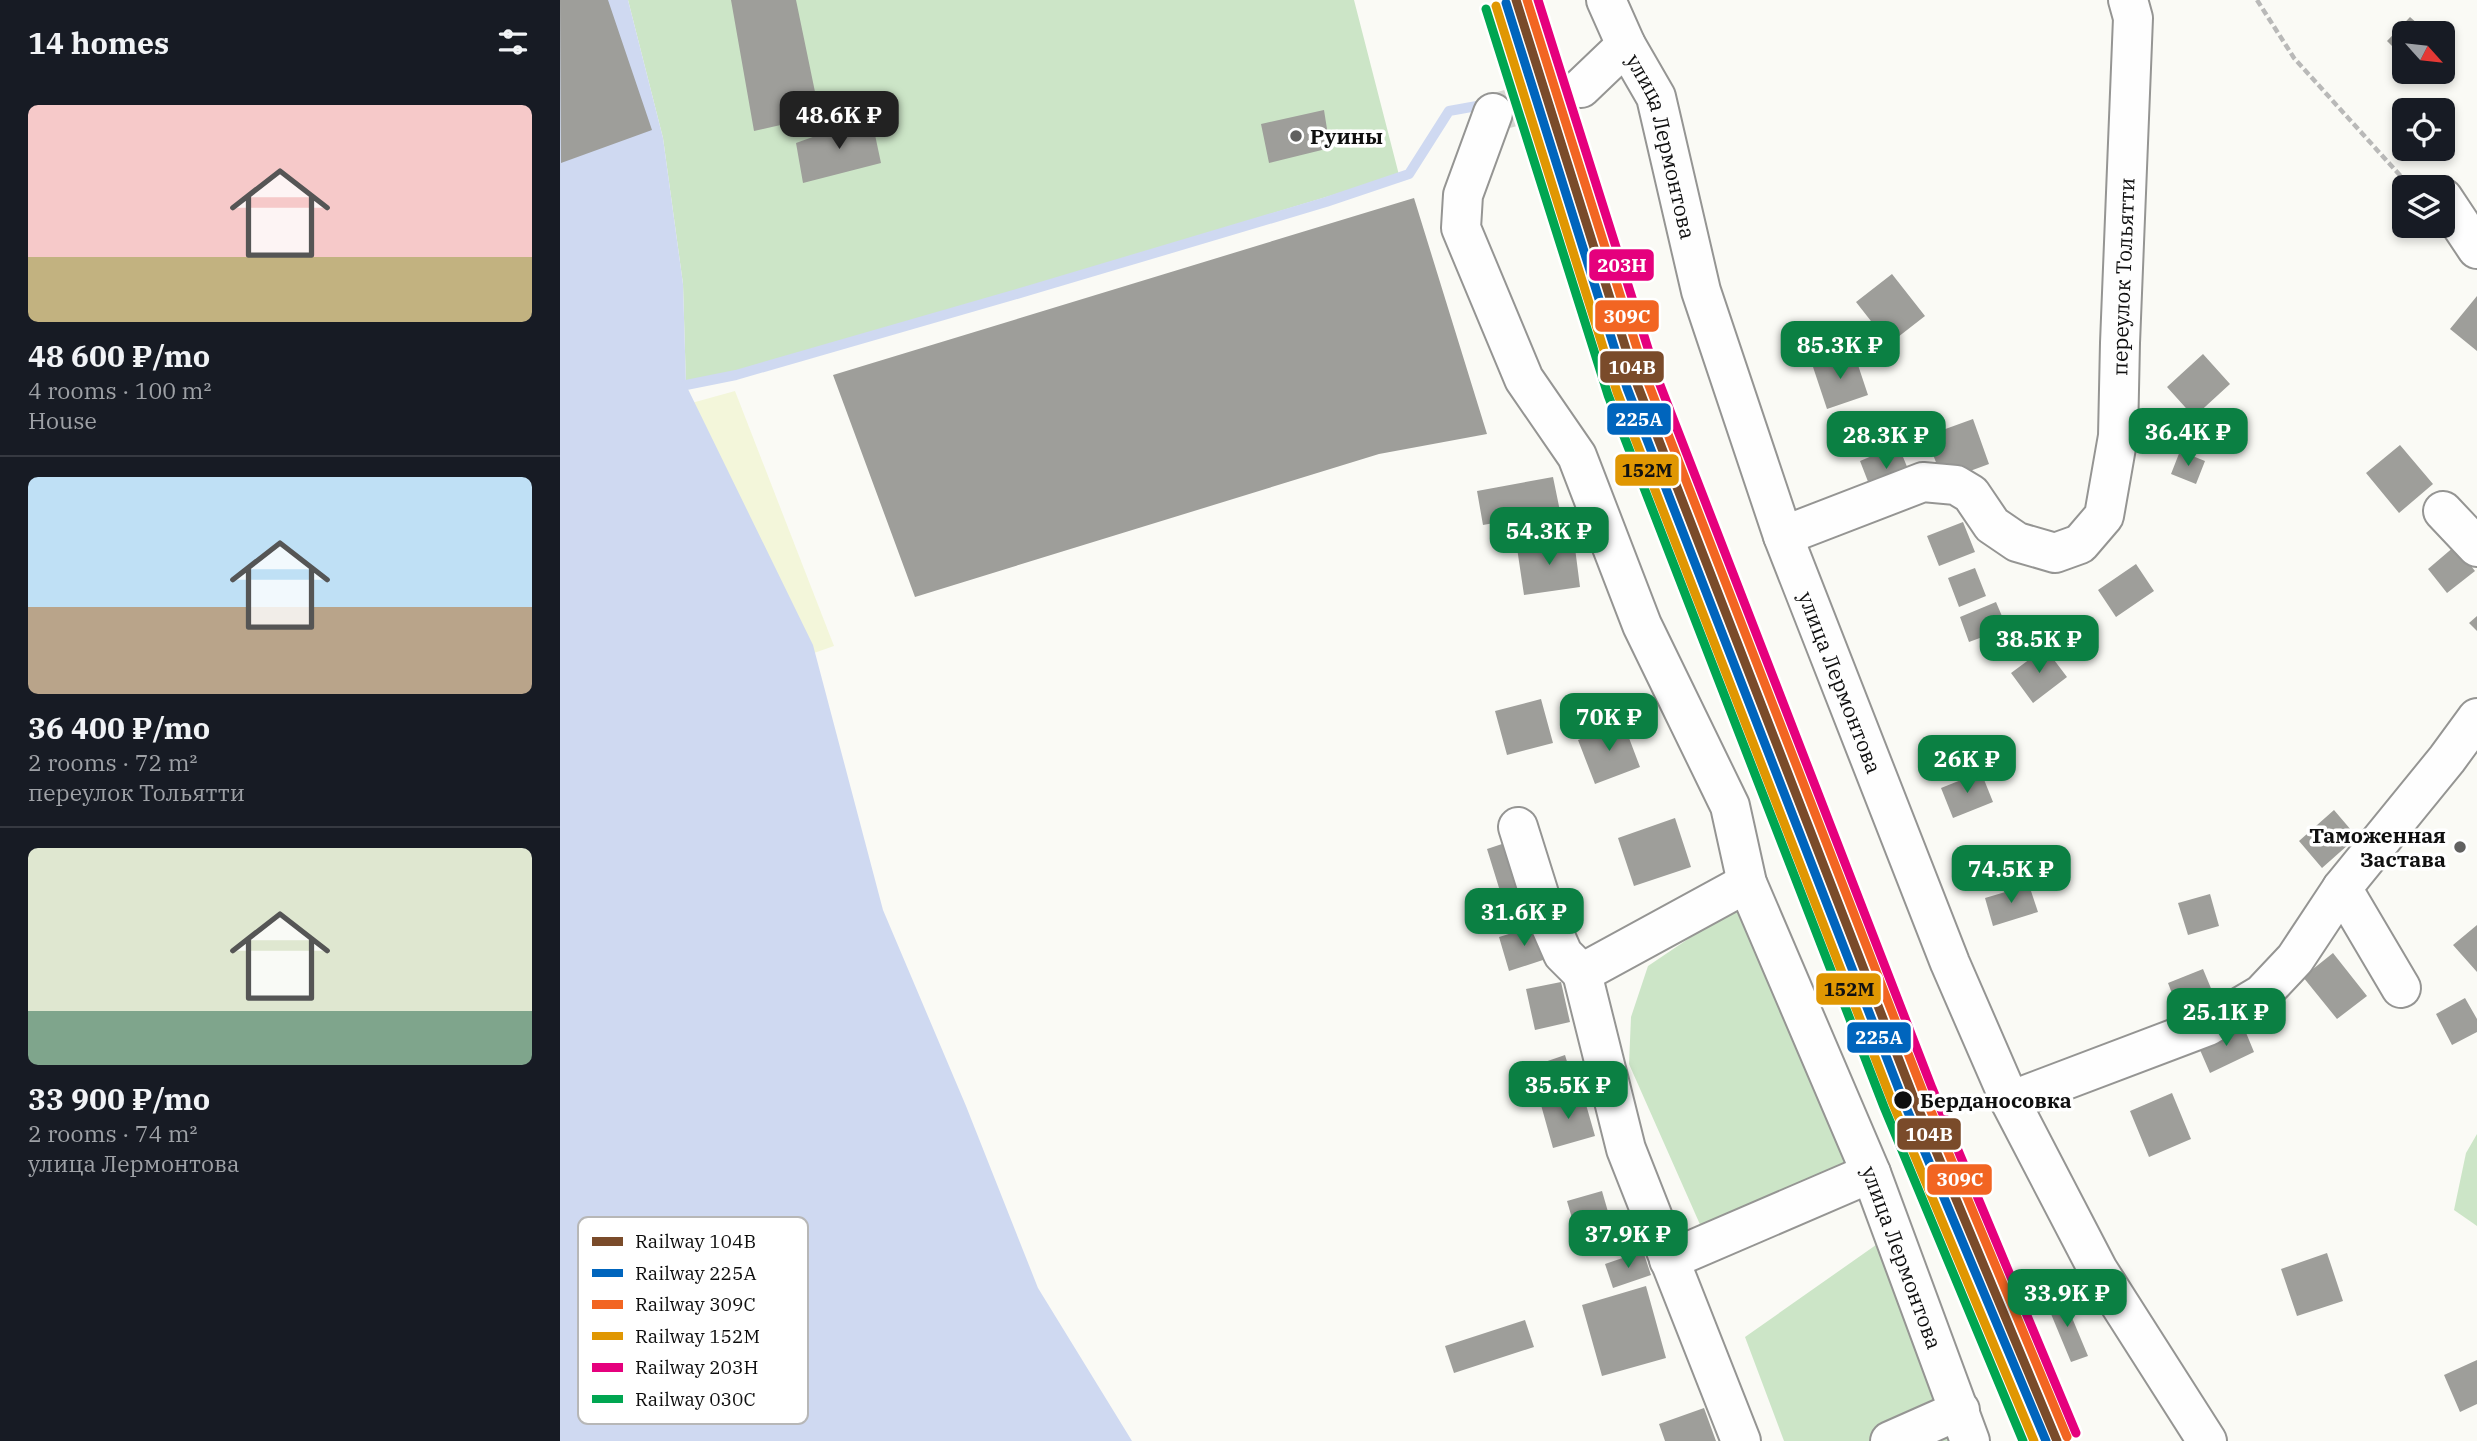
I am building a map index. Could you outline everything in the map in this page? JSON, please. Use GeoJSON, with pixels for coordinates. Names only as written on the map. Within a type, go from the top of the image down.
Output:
{"type":"FeatureCollection","features":[{"type":"Feature","properties":{"kind":"street","name":"улица Лермонтова"},"geometry":{"type":"LineString","coordinates":[[1606,0],[1626,45],[1656,97],[1701,291],[1783,536],[1950,963],[2010,1101],[2098,1270],[2207,1441]]}},
{"type":"Feature","properties":{"kind":"street","name":"переулок Тольятти"},"geometry":{"type":"LineString","coordinates":[[1783,536],[1923,482],[1956,485],[1971,494],[1992,525],[2017,542],[2055,553],[2080,544],[2104,516],[2118,436],[2133,18],[2128,0]]}},
{"type":"Feature","properties":{"kind":"street"},"geometry":{"type":"LineString","coordinates":[[1581,88],[1626,45]]}},
{"type":"Feature","properties":{"kind":"street","name":"улица Лермонтова"},"geometry":{"type":"LineString","coordinates":[[1493,113],[1463,195],[1461,228],[1524,379],[1577,456],[1642,625],[1730,806],[1747,883],[1871,1173],[1965,1425]]}},
{"type":"Feature","properties":{"kind":"street"},"geometry":{"type":"LineString","coordinates":[[2455,218],[2477,249]]}},
{"type":"Feature","properties":{"kind":"street"},"geometry":{"type":"LineString","coordinates":[[2443,511],[2477,547]]}},
{"type":"Feature","properties":{"kind":"street"},"geometry":{"type":"LineString","coordinates":[[2010,1101],[2208,1026],[2262,994],[2295,959],[2342,888],[2477,718]]}},
{"type":"Feature","properties":{"kind":"street"},"geometry":{"type":"LineString","coordinates":[[1518,827],[1545,913],[1563,954],[1582,973],[1626,1149],[1741,1441]]}},
{"type":"Feature","properties":{"kind":"street"},"geometry":{"type":"LineString","coordinates":[[1582,973],[1747,883]]}},
{"type":"Feature","properties":{"kind":"street"},"geometry":{"type":"LineString","coordinates":[[2342,888],[2401,988]]}},
{"type":"Feature","properties":{"kind":"street"},"geometry":{"type":"LineString","coordinates":[[1669,1261],[1871,1173]]}},
{"type":"Feature","properties":{"kind":"street"},"geometry":{"type":"LineString","coordinates":[[1890,1441],[1965,1425]]}},
{"type":"Feature","properties":{"kind":"path"},"geometry":{"type":"LineString","coordinates":[[2257,0],[2294,58],[2400,175]]}},
{"type":"Feature","properties":{"kind":"shaded area"},"geometry":{"type":"Polygon","coordinates":[[[628,0],[1354,0],[1399,175],[1032,286],[686,385],[683,284],[663,138],[628,0]]]}},
{"type":"Feature","properties":{"kind":"shaded area"},"geometry":{"type":"Polygon","coordinates":[[[1746,900],[1859,1166],[1702,1229],[1629,1064],[1631,1017],[1648,966],[1746,900]]]}},
{"type":"Feature","properties":{"kind":"shaded area"},"geometry":{"type":"Polygon","coordinates":[[[2477,1134],[2477,1226],[2454,1210],[2466,1153],[2477,1134]]]}},
{"type":"Feature","properties":{"kind":"shaded area"},"geometry":{"type":"Polygon","coordinates":[[[1883,1240],[1970,1441],[1784,1441],[1745,1337],[1883,1240]]]}},
{"type":"Feature","properties":{"kind":"sand"},"geometry":{"type":"Polygon","coordinates":[[[735,391],[834,646],[777,666],[659,412],[735,391]]]}},
{"type":"Feature","properties":{"kind":"water"},"geometry":{"type":"Polygon","coordinates":[[[560,0],[628,0],[663,138],[683,284],[686,385],[813,645],[883,910],[966,1106],[1038,1288],[1132,1441],[560,1441],[560,0]]]}},
{"type":"Feature","properties":{"kind":"building"},"geometry":{"type":"Polygon","coordinates":[[[560,0],[608,0],[652,130],[561,163],[560,0]]]}},
{"type":"Feature","properties":{"kind":"building"},"geometry":{"type":"Polygon","coordinates":[[[731,0],[796,0],[820,116],[754,131],[731,0]]]}},
{"type":"Feature","properties":{"kind":"building","name":"Руины"},"geometry":{"type":"Polygon","coordinates":[[[1324,110],[1330,148],[1269,163],[1261,124],[1324,110]]]}},
{"type":"Feature","properties":{"kind":"building"},"geometry":{"type":"Polygon","coordinates":[[[871,116],[881,163],[803,183],[796,143],[871,116]]]}},
{"type":"Feature","properties":{"kind":"building"},"geometry":{"type":"Polygon","coordinates":[[[1414,198],[1487,434],[1379,454],[915,597],[833,375],[1414,198]]]}},
{"type":"Feature","properties":{"kind":"building"},"geometry":{"type":"Polygon","coordinates":[[[1892,274],[1925,316],[1889,344],[1856,302],[1892,274]]]}},
{"type":"Feature","properties":{"kind":"building"},"geometry":{"type":"Polygon","coordinates":[[[2477,296],[2477,351],[2450,329],[2477,296]]]}},
{"type":"Feature","properties":{"kind":"building"},"geometry":{"type":"Polygon","coordinates":[[[1854,353],[1868,395],[1827,409],[1813,367],[1854,353]]]}},
{"type":"Feature","properties":{"kind":"building"},"geometry":{"type":"Polygon","coordinates":[[[2203,354],[2230,384],[2194,417],[2167,387],[2203,354]]]}},
{"type":"Feature","properties":{"kind":"building"},"geometry":{"type":"Polygon","coordinates":[[[1973,419],[1989,464],[1943,481],[1926,436],[1973,419]]]}},
{"type":"Feature","properties":{"kind":"building"},"geometry":{"type":"Polygon","coordinates":[[[1898,445],[1913,481],[1874,497],[1860,461],[1898,445]]]}},
{"type":"Feature","properties":{"kind":"building"},"geometry":{"type":"Polygon","coordinates":[[[2400,445],[2433,484],[2399,513],[2366,473],[2400,445]]]}},
{"type":"Feature","properties":{"kind":"building"},"geometry":{"type":"Polygon","coordinates":[[[2180,451],[2205,461],[2196,484],[2171,474],[2180,451]]]}},
{"type":"Feature","properties":{"kind":"building"},"geometry":{"type":"Polygon","coordinates":[[[1553,477],[1560,511],[1483,525],[1477,491],[1553,477]]]}},
{"type":"Feature","properties":{"kind":"building"},"geometry":{"type":"Polygon","coordinates":[[[1963,522],[1975,552],[1939,566],[1927,536],[1963,522]]]}},
{"type":"Feature","properties":{"kind":"building"},"geometry":{"type":"Polygon","coordinates":[[[1574,540],[1580,587],[1524,595],[1517,548],[1574,540]]]}},
{"type":"Feature","properties":{"kind":"building"},"geometry":{"type":"Polygon","coordinates":[[[2455,546],[2475,571],[2447,593],[2428,569],[2455,546]]]}},
{"type":"Feature","properties":{"kind":"building"},"geometry":{"type":"Polygon","coordinates":[[[2136,564],[2154,591],[2116,617],[2098,590],[2136,564]]]}},
{"type":"Feature","properties":{"kind":"building"},"geometry":{"type":"Polygon","coordinates":[[[1975,568],[1986,596],[1959,607],[1948,578],[1975,568]]]}},
{"type":"Feature","properties":{"kind":"building"},"geometry":{"type":"Polygon","coordinates":[[[1996,602],[2007,628],[1969,642],[1960,617],[1996,602]]]}},
{"type":"Feature","properties":{"kind":"building"},"geometry":{"type":"Polygon","coordinates":[[[2477,616],[2477,631],[2469,623],[2477,616]]]}},
{"type":"Feature","properties":{"kind":"building"},"geometry":{"type":"Polygon","coordinates":[[[2045,648],[2067,677],[2033,703],[2011,673],[2045,648]]]}},
{"type":"Feature","properties":{"kind":"building"},"geometry":{"type":"Polygon","coordinates":[[[1541,699],[1553,743],[1507,755],[1495,711],[1541,699]]]}},
{"type":"Feature","properties":{"kind":"building"},"geometry":{"type":"Polygon","coordinates":[[[1623,722],[1640,767],[1595,784],[1578,740],[1623,722]]]}},
{"type":"Feature","properties":{"kind":"building"},"geometry":{"type":"Polygon","coordinates":[[[1981,772],[1993,802],[1953,818],[1941,788],[1981,772]]]}},
{"type":"Feature","properties":{"kind":"building"},"geometry":{"type":"Polygon","coordinates":[[[2334,810],[2357,837],[2322,868],[2299,841],[2334,810]]]}},
{"type":"Feature","properties":{"kind":"building"},"geometry":{"type":"Polygon","coordinates":[[[1675,818],[1691,867],[1634,886],[1618,838],[1675,818]]]}},
{"type":"Feature","properties":{"kind":"building"},"geometry":{"type":"Polygon","coordinates":[[[1517,839],[1534,894],[1504,904],[1487,849],[1517,839]]]}},
{"type":"Feature","properties":{"kind":"building"},"geometry":{"type":"Polygon","coordinates":[[[2029,885],[2038,912],[1993,926],[1985,898],[2029,885]]]}},
{"type":"Feature","properties":{"kind":"building"},"geometry":{"type":"Polygon","coordinates":[[[2210,894],[2219,926],[2188,935],[2178,903],[2210,894]]]}},
{"type":"Feature","properties":{"kind":"building"},"geometry":{"type":"Polygon","coordinates":[[[1538,925],[1549,958],[1509,971],[1499,937],[1538,925]]]}},
{"type":"Feature","properties":{"kind":"building"},"geometry":{"type":"Polygon","coordinates":[[[2477,925],[2477,972],[2453,945],[2477,925]]]}},
{"type":"Feature","properties":{"kind":"building"},"geometry":{"type":"Polygon","coordinates":[[[2333,953],[2367,996],[2337,1019],[2303,977],[2333,953]]]}},
{"type":"Feature","properties":{"kind":"building"},"geometry":{"type":"Polygon","coordinates":[[[2203,969],[2215,998],[2179,1012],[2168,983],[2203,969]]]}},
{"type":"Feature","properties":{"kind":"building"},"geometry":{"type":"Polygon","coordinates":[[[1561,982],[1570,1022],[1535,1030],[1526,989],[1561,982]]]}},
{"type":"Feature","properties":{"kind":"building"},"geometry":{"type":"Polygon","coordinates":[[[2465,998],[2477,1019],[2477,1032],[2452,1045],[2436,1014],[2465,998]]]}},
{"type":"Feature","properties":{"kind":"building"},"geometry":{"type":"Polygon","coordinates":[[[2242,1023],[2254,1052],[2210,1073],[2197,1043],[2242,1023]]]}},
{"type":"Feature","properties":{"kind":"building"},"geometry":{"type":"Polygon","coordinates":[[[1565,1055],[1575,1088],[1546,1097],[1536,1065],[1565,1055]]]}},
{"type":"Feature","properties":{"kind":"building"},"geometry":{"type":"Polygon","coordinates":[[[2172,1093],[2191,1139],[2149,1157],[2130,1111],[2172,1093]]]}},
{"type":"Feature","properties":{"kind":"building"},"geometry":{"type":"Polygon","coordinates":[[[1583,1094],[1595,1136],[1553,1148],[1541,1105],[1583,1094]]]}},
{"type":"Feature","properties":{"kind":"building"},"geometry":{"type":"Polygon","coordinates":[[[1602,1191],[1613,1229],[1578,1239],[1567,1201],[1602,1191]]]}},
{"type":"Feature","properties":{"kind":"building"},"geometry":{"type":"Polygon","coordinates":[[[1643,1251],[1651,1275],[1613,1288],[1605,1264],[1643,1251]]]}},
{"type":"Feature","properties":{"kind":"building"},"geometry":{"type":"Polygon","coordinates":[[[2327,1253],[2343,1301],[2297,1316],[2281,1269],[2327,1253]]]}},
{"type":"Feature","properties":{"kind":"building"},"geometry":{"type":"Polygon","coordinates":[[[1646,1286],[1666,1358],[1602,1376],[1582,1305],[1646,1286]]]}},
{"type":"Feature","properties":{"kind":"building"},"geometry":{"type":"Polygon","coordinates":[[[2063,1296],[2088,1356],[2071,1362],[2046,1302],[2063,1296]]]}},
{"type":"Feature","properties":{"kind":"building"},"geometry":{"type":"Polygon","coordinates":[[[1525,1320],[1534,1347],[1454,1373],[1445,1346],[1525,1320]]]}},
{"type":"Feature","properties":{"kind":"building"},"geometry":{"type":"Polygon","coordinates":[[[2477,1360],[2477,1404],[2460,1412],[2444,1375],[2477,1360]]]}},
{"type":"Feature","properties":{"kind":"building"},"geometry":{"type":"Polygon","coordinates":[[[1704,1408],[1716,1441],[1665,1441],[1659,1424],[1704,1408]]]}},
{"type":"Feature","properties":{"kind":"waterway"},"geometry":{"type":"LineString","coordinates":[[686,385],[736,375],[1027,291],[1326,202],[1409,174],[1449,111],[1488,104]]}},
{"type":"Feature","properties":{"kind":"tunnel"},"geometry":{"type":"LineString","coordinates":[[1493,113],[1581,88]]}},
{"type":"Feature","properties":{"kind":"rail line","name":"104В"},"geometry":{"type":"LineString","coordinates":[[1516,0],[1637,384],[1913,1096],[2057,1441]]}},
{"type":"Feature","properties":{"kind":"rail line","name":"309С"},"geometry":{"type":"LineString","coordinates":[[1527,0],[1647,380],[1923,1092],[2067,1437]]}},
{"type":"Feature","properties":{"kind":"rail line","name":"203Н"},"geometry":{"type":"LineString","coordinates":[[1538,0],[1657,377],[1932,1088],[2076,1433]]}},
{"type":"Feature","properties":{"kind":"rail line","name":"225А"},"geometry":{"type":"LineString","coordinates":[[1506,3],[1627,388],[1903,1100],[2046,1441]]}},
{"type":"Feature","properties":{"kind":"rail line","name":"152М"},"geometry":{"type":"LineString","coordinates":[[1496,6],[1617,392],[1893,1104],[2034,1441]]}},
{"type":"Feature","properties":{"kind":"rail line","name":"030C"},"geometry":{"type":"LineString","coordinates":[[1486,9],[1608,395],[1884,1107],[2023,1441]]}},
{"type":"Feature","properties":{"kind":"place","name":"Руины"},"geometry":{"type":"Point","coordinates":[1296,136]}},
{"type":"Feature","properties":{"kind":"place","name":"Таможенная Застава"},"geometry":{"type":"Point","coordinates":[2460,847]}},
{"type":"Feature","properties":{"kind":"place","name":"Берданосовка"},"geometry":{"type":"Point","coordinates":[1903,1100]}}]}
